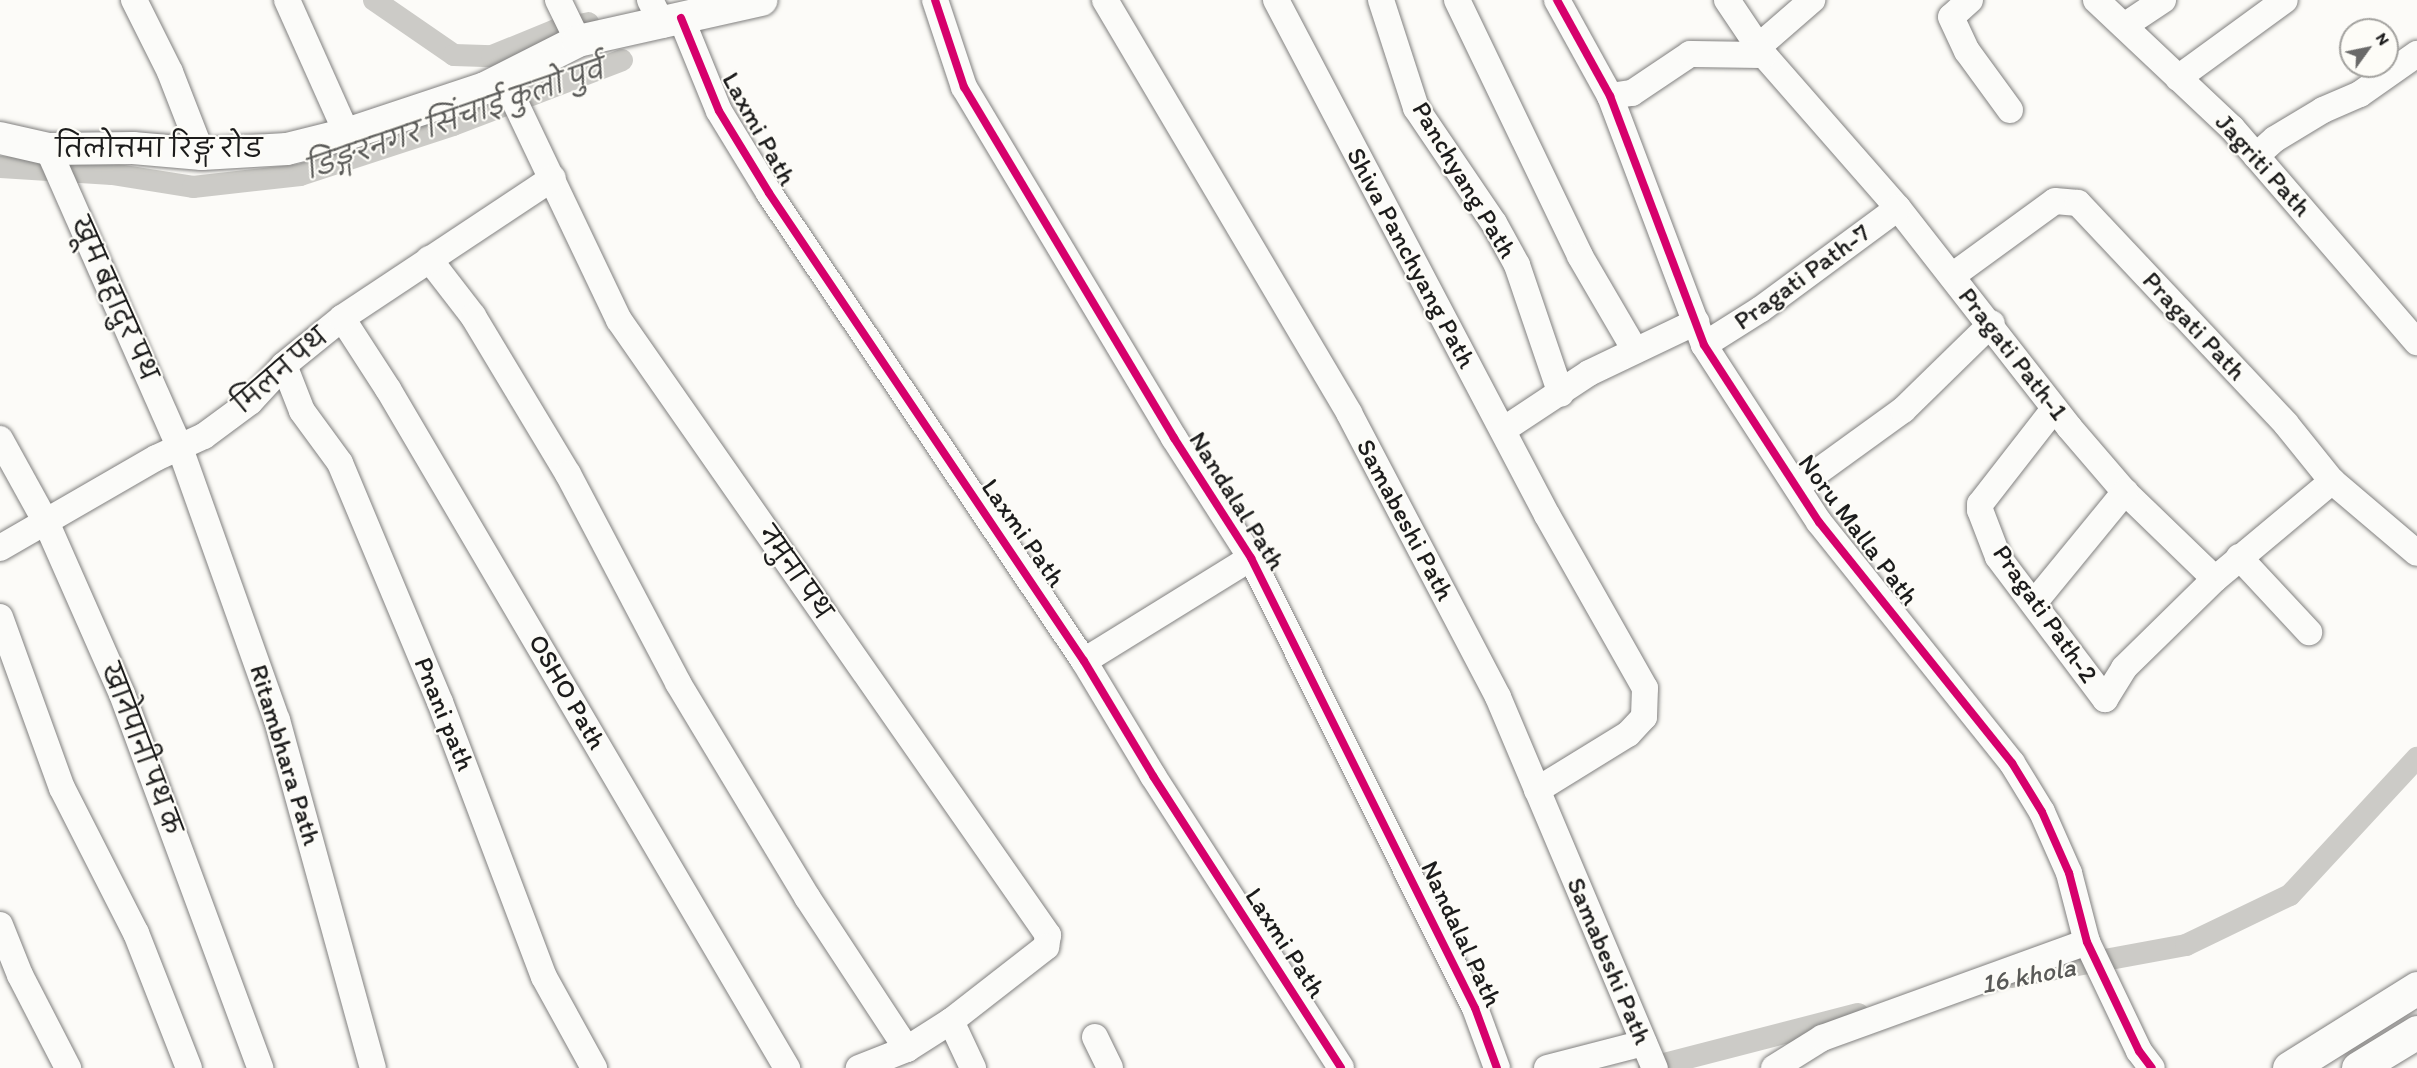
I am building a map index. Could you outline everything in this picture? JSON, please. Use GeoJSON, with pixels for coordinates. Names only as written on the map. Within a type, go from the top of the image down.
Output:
{"type":"FeatureCollection","features":[{"type":"Feature","properties":{"kind":"highway"},"geometry":{"type":"LineString","coordinates":[[2289,1068],[2417,988]]}},
{"type":"Feature","properties":{"kind":"highway"},"geometry":{"type":"LineString","coordinates":[[2358,1068],[2417,1032]]}},
{"type":"Feature","properties":{"kind":"street"},"geometry":{"type":"LineString","coordinates":[[134,0],[170,72],[202,154]]}},
{"type":"Feature","properties":{"kind":"street"},"geometry":{"type":"LineString","coordinates":[[287,0],[347,134]]}},
{"type":"Feature","properties":{"kind":"street"},"geometry":{"type":"LineString","coordinates":[[558,0],[577,41]]}},
{"type":"Feature","properties":{"kind":"street","name":"तिलोत्तमा रिङ्ग रोड"},"geometry":{"type":"LineString","coordinates":[[0,138],[48,150],[133,148],[202,154],[287,149],[347,134],[504,80],[577,41],[665,14],[761,0]]}},
{"type":"Feature","properties":{"kind":"street","name":"Nandalal Path"},"geometry":{"type":"LineString","coordinates":[[936,0],[964,87],[1174,438],[1251,558],[1475,1008],[1497,1068]]}},
{"type":"Feature","properties":{"kind":"street","name":"Samabeshi Path"},"geometry":{"type":"LineString","coordinates":[[1105,0],[1349,412],[1497,697],[1655,1067]]}},
{"type":"Feature","properties":{"kind":"street","name":"Shiva Panchyang Path"},"geometry":{"type":"LineString","coordinates":[[1276,0],[1547,515],[1645,688],[1644,717],[1628,734],[1537,790]]}},
{"type":"Feature","properties":{"kind":"street","name":"Panchyang Path"},"geometry":{"type":"LineString","coordinates":[[1381,0],[1416,108],[1494,223],[1517,265],[1561,394]]}},
{"type":"Feature","properties":{"kind":"street"},"geometry":{"type":"LineString","coordinates":[[1457,0],[1580,256],[1635,350]]}},
{"type":"Feature","properties":{"kind":"street","name":"Noru Malla Path"},"geometry":{"type":"LineString","coordinates":[[1557,0],[1610,96],[1700,333],[1740,405],[1798,486],[1819,522],[2012,763],[2042,812],[2069,873],[2087,942],[2139,1051],[2152,1068]]}},
{"type":"Feature","properties":{"kind":"street","name":"Pragati Path-1"},"geometry":{"type":"LineString","coordinates":[[1727,0],[1761,51],[1898,208],[1992,323],[2054,409],[2125,492],[2215,579]]}},
{"type":"Feature","properties":{"kind":"street"},"geometry":{"type":"LineString","coordinates":[[1610,96],[1632,93],[1690,54],[1761,51],[1812,0]]}},
{"type":"Feature","properties":{"kind":"street"},"geometry":{"type":"LineString","coordinates":[[1970,0],[1951,17],[1967,51],[2010,110]]}},
{"type":"Feature","properties":{"kind":"street","name":"Jagriti Path"},"geometry":{"type":"LineString","coordinates":[[2096,0],[2256,156],[2417,342]]}},
{"type":"Feature","properties":{"kind":"street"},"geometry":{"type":"LineString","coordinates":[[2124,26],[2163,0]]}},
{"type":"Feature","properties":{"kind":"street"},"geometry":{"type":"LineString","coordinates":[[2178,78],[2285,0]]}},
{"type":"Feature","properties":{"kind":"street","name":"Laxmi Path"},"geometry":{"type":"LineString","coordinates":[[665,14],[719,111],[763,182],[1084,661],[1153,776],[1341,1068]]}},
{"type":"Feature","properties":{"kind":"street"},"geometry":{"type":"LineString","coordinates":[[2256,156],[2275,140],[2323,110],[2360,94],[2417,54]]}},
{"type":"Feature","properties":{"kind":"street","name":"नमुना पथ"},"geometry":{"type":"LineString","coordinates":[[504,80],[553,178],[619,320],[1048,935],[1046,947],[951,1021],[907,1049],[859,1068]]}},
{"type":"Feature","properties":{"kind":"street","name":"खूम बहादुर पथ"},"geometry":{"type":"LineString","coordinates":[[48,150],[180,448]]}},
{"type":"Feature","properties":{"kind":"street","name":"मिलन पथ"},"geometry":{"type":"LineString","coordinates":[[0,548],[47,524],[156,458],[204,436],[250,402],[284,365],[342,318],[553,178]]}},
{"type":"Feature","properties":{"kind":"street","name":"Pragati Path"},"geometry":{"type":"LineString","coordinates":[[1952,276],[2055,201],[2078,203],[2286,424],[2332,481],[2417,554]]}},
{"type":"Feature","properties":{"kind":"street","name":"Pragati Path-7"},"geometry":{"type":"LineString","coordinates":[[1503,430],[1561,394],[1589,373],[1635,350],[1700,333],[1761,309],[1898,208]]}},
{"type":"Feature","properties":{"kind":"street"},"geometry":{"type":"LineString","coordinates":[[429,259],[491,346],[568,474],[678,683],[807,897],[907,1049]]}},
{"type":"Feature","properties":{"kind":"street","name":"OSHO Path"},"geometry":{"type":"LineString","coordinates":[[342,318],[394,399],[787,1068]]}},
{"type":"Feature","properties":{"kind":"street"},"geometry":{"type":"LineString","coordinates":[[1798,486],[1903,410],[1992,323]]}},
{"type":"Feature","properties":{"kind":"street","name":"Pnani path"},"geometry":{"type":"LineString","coordinates":[[284,365],[302,411],[340,463],[440,702],[544,977],[594,1068]]}},
{"type":"Feature","properties":{"kind":"street","name":"Pragati Path-2"},"geometry":{"type":"LineString","coordinates":[[2054,409],[1980,504],[1980,510],[1998,557],[2105,699],[2124,668],[2215,579]]}},
{"type":"Feature","properties":{"kind":"street","name":"खानेपानी पथ क"},"geometry":{"type":"LineString","coordinates":[[0,439],[47,524],[122,694],[260,1068]]}},
{"type":"Feature","properties":{"kind":"street","name":"Ritambhara Path"},"geometry":{"type":"LineString","coordinates":[[180,448],[277,720],[373,1068]]}},
{"type":"Feature","properties":{"kind":"street"},"geometry":{"type":"LineString","coordinates":[[2215,579],[2332,481]]}},
{"type":"Feature","properties":{"kind":"street"},"geometry":{"type":"LineString","coordinates":[[2034,603],[2125,492]]}},
{"type":"Feature","properties":{"kind":"street"},"geometry":{"type":"LineString","coordinates":[[2239,557],[2309,632]]}},
{"type":"Feature","properties":{"kind":"street"},"geometry":{"type":"LineString","coordinates":[[1084,661],[1251,558]]}},
{"type":"Feature","properties":{"kind":"street"},"geometry":{"type":"LineString","coordinates":[[0,617],[62,788],[136,933],[189,1068]]}},
{"type":"Feature","properties":{"kind":"street"},"geometry":{"type":"LineString","coordinates":[[0,926],[20,975],[68,1068]]}},
{"type":"Feature","properties":{"kind":"street"},"geometry":{"type":"LineString","coordinates":[[1774,1068],[1822,1038],[2087,942]]}},
{"type":"Feature","properties":{"kind":"street"},"geometry":{"type":"LineString","coordinates":[[951,1021],[973,1068]]}},
{"type":"Feature","properties":{"kind":"street"},"geometry":{"type":"LineString","coordinates":[[1095,1037],[1110,1068]]}},
{"type":"Feature","properties":{"kind":"street"},"geometry":{"type":"LineString","coordinates":[[1548,1068],[1644,1043]]}},
{"type":"Feature","properties":{"kind":"waterway"},"geometry":{"type":"LineString","coordinates":[[374,0],[454,55],[492,56],[556,30],[588,23]]}},
{"type":"Feature","properties":{"kind":"waterway","name":"डिङ्गरनगर सिंचाई कुलो पुर्व"},"geometry":{"type":"LineString","coordinates":[[0,167],[112,174],[193,187],[300,175],[453,125],[622,60]]}},
{"type":"Feature","properties":{"kind":"waterway","name":"16 khola"},"geometry":{"type":"LineString","coordinates":[[2012,977],[2186,945],[2290,895],[2417,758]]}},
{"type":"Feature","properties":{"kind":"waterway","name":"16 khola"},"geometry":{"type":"LineString","coordinates":[[1649,1068],[1858,1014]]}},
{"type":"Feature","properties":{"kind":"cycle path"},"geometry":{"type":"LineString","coordinates":[[935,0],[964,87],[1174,438],[1251,558],[1475,1008],[1497,1068]]}},
{"type":"Feature","properties":{"kind":"cycle path"},"geometry":{"type":"LineString","coordinates":[[1557,0],[1610,96],[1704,345],[1819,522],[2012,763],[2042,812],[2069,873],[2087,942],[2139,1051],[2152,1068]]}},
{"type":"Feature","properties":{"kind":"cycle path"},"geometry":{"type":"LineString","coordinates":[[681,18],[719,111],[769,193],[1084,661],[1153,776],[1341,1068]]}}]}
